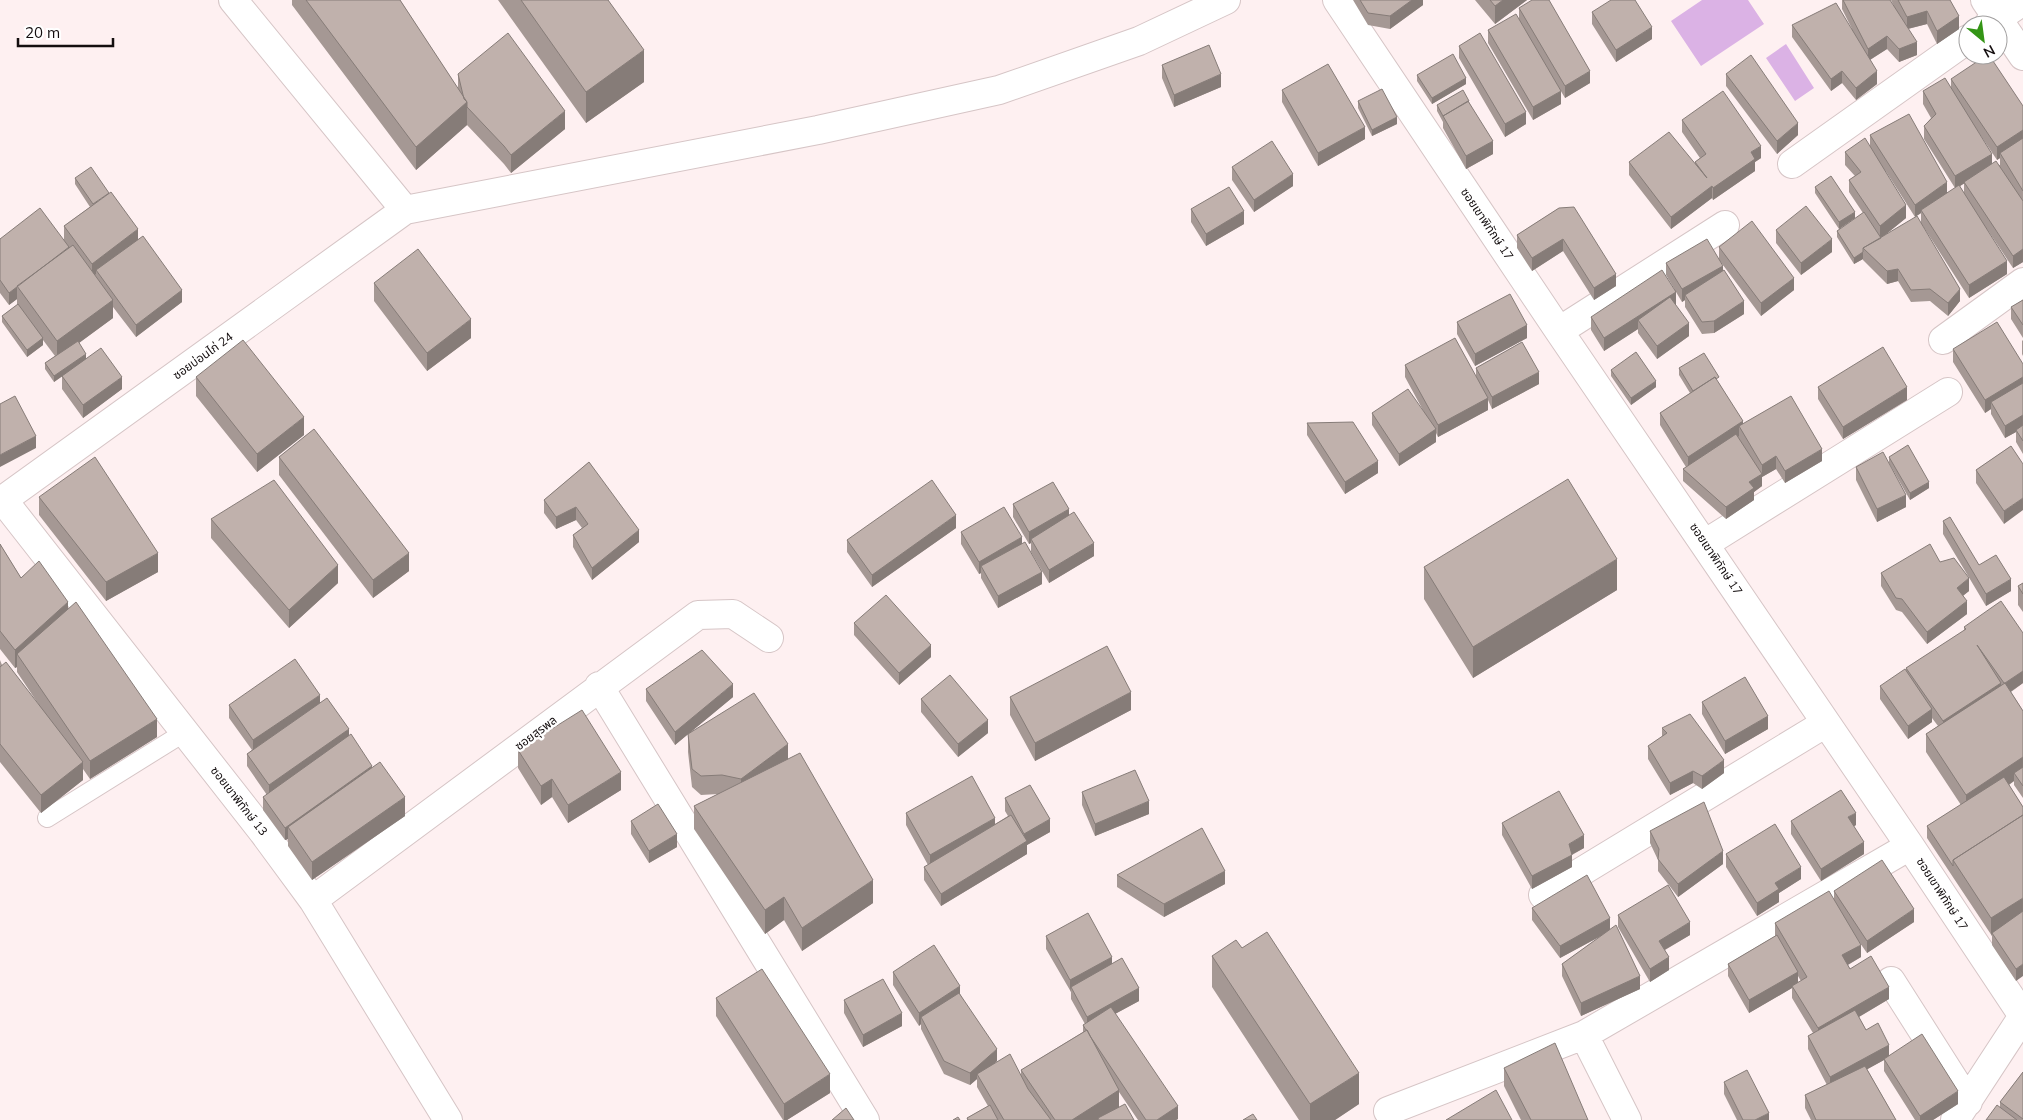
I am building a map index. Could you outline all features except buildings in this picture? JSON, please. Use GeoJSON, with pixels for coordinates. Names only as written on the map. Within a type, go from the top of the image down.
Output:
{"type":"FeatureCollection","features":[{"type":"Feature","properties":{"kind":"street"},"geometry":{"type":"LineString","coordinates":[[233,0],[405,210],[818,130],[1000,90],[1139,40],[1226,0]]}},
{"type":"Feature","properties":{"kind":"street","name":"ซอยเขาพิทักษ์ 17"},"geometry":{"type":"LineString","coordinates":[[1337,0],[2023,1016],[1961,1111]]}},
{"type":"Feature","properties":{"kind":"street"},"geometry":{"type":"LineString","coordinates":[[1990,15],[2023,1]]}},
{"type":"Feature","properties":{"kind":"street"},"geometry":{"type":"LineString","coordinates":[[2008,37],[2023,56]]}},
{"type":"Feature","properties":{"kind":"street"},"geometry":{"type":"LineString","coordinates":[[1792,164],[1958,47]]}},
{"type":"Feature","properties":{"kind":"street","name":"ซอยบ่อนไก่ 24"},"geometry":{"type":"LineString","coordinates":[[2,501],[405,210]]}},
{"type":"Feature","properties":{"kind":"street"},"geometry":{"type":"LineString","coordinates":[[1559,331],[1725,225]]}},
{"type":"Feature","properties":{"kind":"street"},"geometry":{"type":"LineString","coordinates":[[1943,340],[2023,282]]}},
{"type":"Feature","properties":{"kind":"street"},"geometry":{"type":"LineString","coordinates":[[1706,544],[1948,392]]}},
{"type":"Feature","properties":{"kind":"street","name":"ซอยเขาพิทักษ์ 13"},"geometry":{"type":"LineString","coordinates":[[2,501],[263,832],[313,900],[448,1120]]}},
{"type":"Feature","properties":{"kind":"street","name":"ซอยสุรพล"},"geometry":{"type":"LineString","coordinates":[[313,900],[599,686],[698,615],[733,614],[769,638]]}},
{"type":"Feature","properties":{"kind":"street"},"geometry":{"type":"LineString","coordinates":[[599,686],[865,1120]]}},
{"type":"Feature","properties":{"kind":"street"},"geometry":{"type":"LineString","coordinates":[[1544,895],[1826,723]]}},
{"type":"Feature","properties":{"kind":"street"},"geometry":{"type":"LineString","coordinates":[[1388,1111],[1584,1035],[1910,846]]}},
{"type":"Feature","properties":{"kind":"street"},"geometry":{"type":"LineString","coordinates":[[1891,981],[1961,1111]]}},
{"type":"Feature","properties":{"kind":"street"},"geometry":{"type":"LineString","coordinates":[[1584,1035],[1628,1120]]}},
{"type":"Feature","properties":{"kind":"lane"},"geometry":{"type":"LineString","coordinates":[[47,818],[185,732]]}},
{"type":"Feature","properties":{"kind":"shaded area"},"geometry":{"type":"Polygon","coordinates":[[[1702,0],[1748,0],[1764,24],[1701,66],[1671,21],[1702,0]]]}},
{"type":"Feature","properties":{"kind":"shaded area"},"geometry":{"type":"Polygon","coordinates":[[[1786,44],[1814,88],[1795,101],[1766,58],[1786,44]]]}}]}
